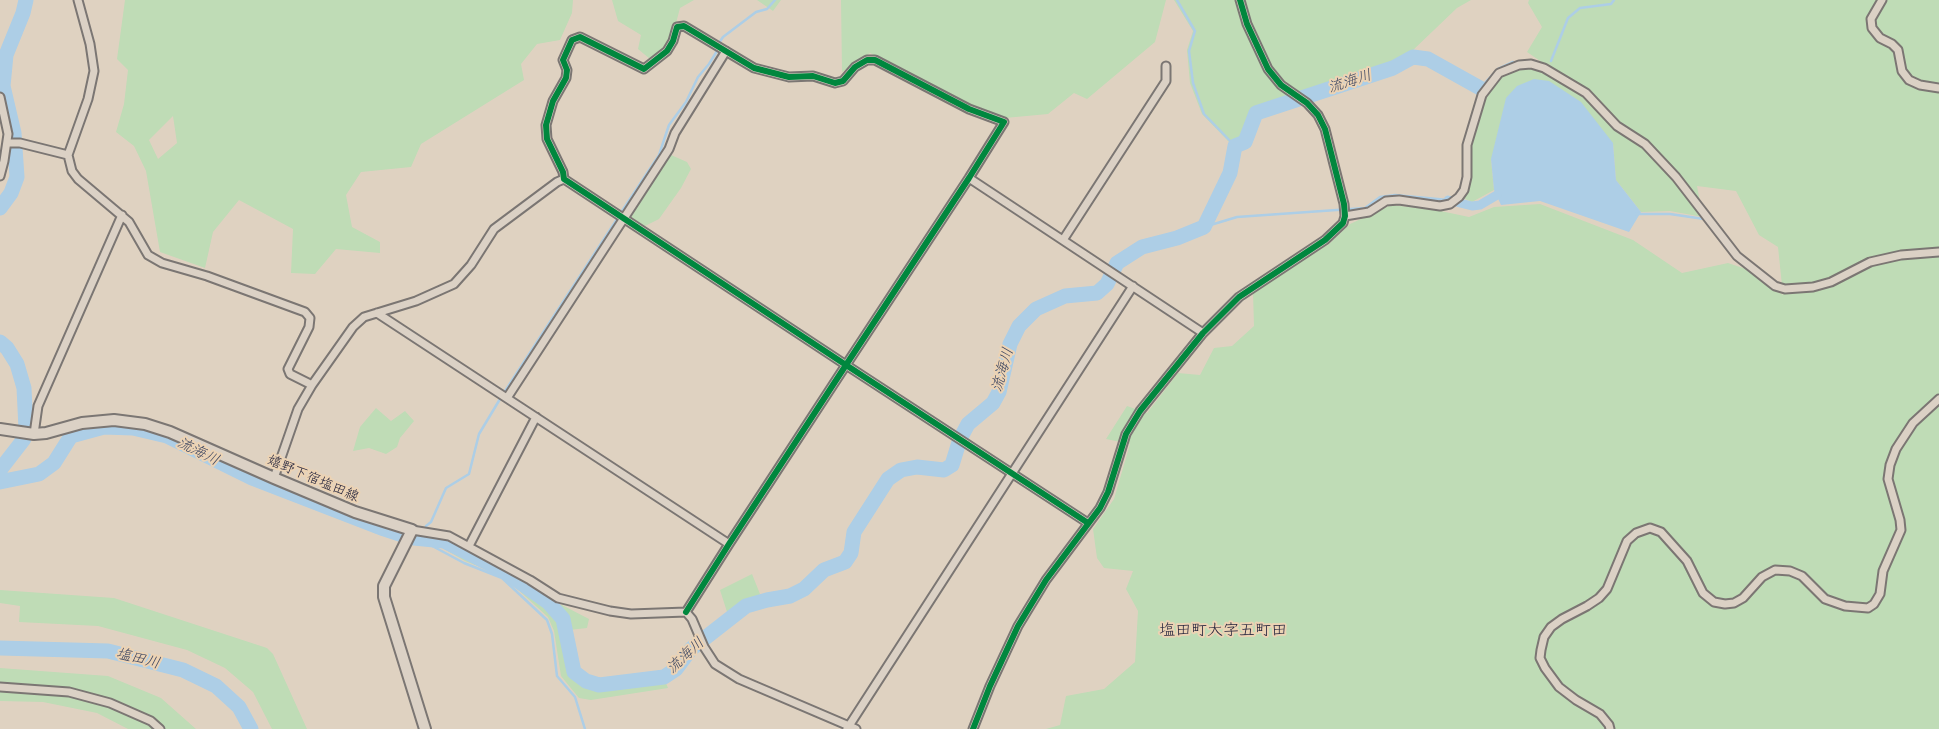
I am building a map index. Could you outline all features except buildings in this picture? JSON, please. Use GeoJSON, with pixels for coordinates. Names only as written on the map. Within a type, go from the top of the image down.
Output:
{"type":"FeatureCollection","features":[{"type":"Feature","properties":{"kind":"main road","name":"嬉野下宿塩田線"},"geometry":{"type":"LineString","coordinates":[[0,429],[34,434],[46,433],[82,423],[114,420],[145,424],[170,432],[355,512],[412,530]]}},
{"type":"Feature","properties":{"kind":"main road"},"geometry":{"type":"LineString","coordinates":[[412,530],[384,586],[384,597],[425,729]]}},
{"type":"Feature","properties":{"kind":"street"},"geometry":{"type":"LineString","coordinates":[[78,0],[90,44],[94,71],[88,99],[68,155],[72,171],[78,179],[129,222],[148,255],[162,263],[207,276],[305,312],[310,318],[309,327],[288,369],[290,374],[312,386]]}},
{"type":"Feature","properties":{"kind":"street"},"geometry":{"type":"LineString","coordinates":[[973,729],[990,686],[1018,626],[1046,580],[1100,508],[1108,492],[1126,434],[1140,411],[1204,333],[1239,297],[1325,240],[1343,223],[1345,216],[1344,204],[1325,129],[1318,115],[1307,103],[1281,84],[1268,69],[1246,24],[1240,0]]}},
{"type":"Feature","properties":{"kind":"street"},"geometry":{"type":"LineString","coordinates":[[1882,0],[1871,19],[1872,28],[1880,38],[1892,44],[1898,50],[1902,72],[1909,80],[1920,85],[1939,88]]}},
{"type":"Feature","properties":{"kind":"street"},"geometry":{"type":"LineString","coordinates":[[686,612],[729,544],[846,365],[969,178],[1004,122],[968,109],[875,60],[867,60],[855,67],[843,81],[835,83],[813,76],[789,77],[754,68],[684,26],[678,27],[674,41],[667,51],[644,69],[580,37],[572,40],[563,60],[567,70],[566,78],[553,101],[546,125],[547,139],[563,172],[564,179],[846,365],[1088,523]]}},
{"type":"Feature","properties":{"kind":"street"},"geometry":{"type":"LineString","coordinates":[[506,398],[669,150],[675,133],[726,51]]}},
{"type":"Feature","properties":{"kind":"street"},"geometry":{"type":"LineString","coordinates":[[1345,216],[1369,212],[1386,202],[1399,200],[1440,206],[1450,204],[1459,197],[1464,190],[1467,177],[1467,145],[1482,95],[1499,73],[1519,65],[1531,64],[1544,68],[1586,93],[1617,126],[1645,144],[1676,178],[1737,256],[1775,286],[1786,289],[1813,288],[1831,282],[1870,262],[1902,255],[1939,252]]}},
{"type":"Feature","properties":{"kind":"street"},"geometry":{"type":"LineString","coordinates":[[1063,240],[1166,81],[1166,66]]}},
{"type":"Feature","properties":{"kind":"street"},"geometry":{"type":"LineString","coordinates":[[0,97],[8,134],[8,143],[0,176]]}},
{"type":"Feature","properties":{"kind":"street"},"geometry":{"type":"LineString","coordinates":[[8,143],[20,143],[68,155]]}},
{"type":"Feature","properties":{"kind":"street"},"geometry":{"type":"LineString","coordinates":[[969,178],[1204,333]]}},
{"type":"Feature","properties":{"kind":"street"},"geometry":{"type":"LineString","coordinates":[[274,478],[298,409],[353,327],[364,317],[416,301],[454,284],[471,265],[494,229],[556,182],[564,179]]}},
{"type":"Feature","properties":{"kind":"street"},"geometry":{"type":"LineString","coordinates":[[34,434],[38,406],[122,215]]}},
{"type":"Feature","properties":{"kind":"street"},"geometry":{"type":"LineString","coordinates":[[848,727],[1133,286]]}},
{"type":"Feature","properties":{"kind":"street"},"geometry":{"type":"LineString","coordinates":[[377,313],[729,544]]}},
{"type":"Feature","properties":{"kind":"street"},"geometry":{"type":"LineString","coordinates":[[1610,729],[1600,714],[1576,700],[1559,687],[1540,658],[1544,636],[1551,627],[1562,618],[1599,598],[1607,589],[1627,541],[1636,533],[1650,528],[1661,532],[1687,561],[1703,592],[1714,602],[1734,603],[1743,598],[1762,577],[1775,570],[1790,571],[1802,576],[1824,599],[1846,606],[1868,608],[1874,604],[1880,594],[1883,571],[1901,530],[1900,520],[1888,479],[1890,465],[1896,449],[1913,423],[1939,398]]}},
{"type":"Feature","properties":{"kind":"street"},"geometry":{"type":"LineString","coordinates":[[469,546],[536,417]]}},
{"type":"Feature","properties":{"kind":"street"},"geometry":{"type":"LineString","coordinates":[[412,530],[449,536],[530,580],[558,598],[610,611],[631,614],[686,612]]}},
{"type":"Feature","properties":{"kind":"street"},"geometry":{"type":"LineString","coordinates":[[686,612],[692,619],[704,647],[715,664],[739,679],[856,729]]}},
{"type":"Feature","properties":{"kind":"street"},"geometry":{"type":"LineString","coordinates":[[0,687],[69,692],[110,703],[150,722],[160,729]]}},
{"type":"Feature","properties":{"kind":"green space"},"geometry":{"type":"Polygon","coordinates":[[[125,0],[573,0],[572,13],[560,40],[537,44],[521,64],[524,80],[421,144],[411,167],[361,172],[346,195],[352,227],[380,242],[380,253],[336,249],[315,274],[291,273],[293,229],[239,200],[213,232],[205,268],[160,252],[146,171],[134,146],[116,132],[124,104],[128,70],[117,59],[125,0]],[[173,116],[149,140],[158,159],[177,143],[173,116]]]}},
{"type":"Feature","properties":{"kind":"green space"},"geometry":{"type":"Polygon","coordinates":[[[612,0],[694,0],[680,8],[671,42],[650,59],[638,49],[641,35],[618,21],[612,0]]]}},
{"type":"Feature","properties":{"kind":"green space"},"geometry":{"type":"Polygon","coordinates":[[[757,0],[781,0],[773,11],[757,0]]]}},
{"type":"Feature","properties":{"kind":"green space"},"geometry":{"type":"Polygon","coordinates":[[[841,0],[1166,0],[1155,42],[1087,99],[1074,93],[1048,114],[1005,118],[968,104],[870,53],[842,72],[841,0]]]}},
{"type":"Feature","properties":{"kind":"green space"},"geometry":{"type":"Polygon","coordinates":[[[1174,0],[1471,0],[1457,8],[1411,52],[1388,66],[1255,108],[1242,140],[1230,143],[1202,114],[1190,83],[1187,50],[1193,31],[1174,0]]]}},
{"type":"Feature","properties":{"kind":"green space"},"geometry":{"type":"Polygon","coordinates":[[[1529,0],[1939,0],[1939,729],[1046,729],[1060,725],[1066,696],[1104,689],[1135,662],[1138,611],[1126,589],[1133,571],[1104,568],[1097,558],[1093,529],[1114,499],[1130,444],[1106,439],[1127,406],[1147,413],[1178,373],[1200,375],[1214,348],[1232,346],[1254,326],[1253,293],[1293,264],[1328,245],[1350,224],[1391,205],[1436,210],[1469,217],[1494,207],[1540,204],[1633,240],[1682,273],[1728,263],[1752,271],[1783,295],[1778,247],[1759,235],[1736,191],[1697,186],[1703,217],[1670,211],[1641,212],[1616,180],[1613,143],[1491,159],[1494,190],[1472,202],[1463,198],[1470,181],[1471,144],[1486,96],[1502,76],[1526,67],[1546,65],[1527,52],[1542,27],[1528,3],[1529,0]]]}},
{"type":"Feature","properties":{"kind":"green space"},"geometry":{"type":"Polygon","coordinates":[[[671,155],[687,162],[691,169],[681,188],[659,219],[645,226],[631,217],[671,155]]]}},
{"type":"Feature","properties":{"kind":"green space"},"geometry":{"type":"Polygon","coordinates":[[[376,408],[391,421],[405,411],[414,421],[400,438],[397,447],[386,454],[369,448],[353,451],[360,427],[376,408]]]}},
{"type":"Feature","properties":{"kind":"green space"},"geometry":{"type":"Polygon","coordinates":[[[444,543],[504,573],[543,602],[562,605],[589,619],[587,628],[560,631],[569,673],[585,686],[599,688],[665,681],[668,688],[591,700],[579,698],[561,676],[554,631],[548,617],[503,576],[465,561],[441,547],[444,543]]]}},
{"type":"Feature","properties":{"kind":"green space"},"geometry":{"type":"Polygon","coordinates":[[[752,574],[760,594],[728,615],[720,590],[752,574]]]}},
{"type":"Feature","properties":{"kind":"green space"},"geometry":{"type":"Polygon","coordinates":[[[0,590],[114,598],[267,648],[273,654],[307,729],[272,729],[253,692],[225,668],[187,650],[98,626],[19,622],[20,606],[0,603],[0,590]]]}},
{"type":"Feature","properties":{"kind":"green space"},"geometry":{"type":"Polygon","coordinates":[[[0,668],[108,676],[161,698],[196,729],[128,729],[97,713],[43,702],[0,701],[0,668]]]}},
{"type":"Feature","properties":{"kind":"water"},"geometry":{"type":"Polygon","coordinates":[[[1534,79],[1549,81],[1581,102],[1613,143],[1616,180],[1641,212],[1629,232],[1540,201],[1501,205],[1494,190],[1491,159],[1506,98],[1517,86],[1534,79]]]}},
{"type":"Feature","properties":{"kind":"waterway"},"geometry":{"type":"LineString","coordinates":[[0,208],[11,193],[17,177],[14,133],[3,86],[6,55],[23,13],[26,0]]}},
{"type":"Feature","properties":{"kind":"waterway"},"geometry":{"type":"LineString","coordinates":[[719,43],[723,37],[756,12],[767,9],[775,0]]}},
{"type":"Feature","properties":{"kind":"waterway"},"geometry":{"type":"LineString","coordinates":[[1177,0],[1195,31],[1189,51],[1193,83],[1204,114],[1235,146]]}},
{"type":"Feature","properties":{"kind":"waterway"},"geometry":{"type":"LineString","coordinates":[[1551,61],[1568,18],[1580,8],[1611,4],[1614,0]]}},
{"type":"Feature","properties":{"kind":"waterway"},"geometry":{"type":"LineString","coordinates":[[622,211],[659,155],[669,125],[686,102],[698,77],[717,51]]}},
{"type":"Feature","properties":{"kind":"waterway","name":"流海川"},"geometry":{"type":"LineString","coordinates":[[414,538],[444,541],[504,571],[548,602],[563,619],[574,672],[586,681],[599,685],[664,677],[676,669],[691,649],[746,606],[790,596],[804,589],[824,570],[845,562],[851,553],[854,532],[888,479],[901,470],[917,467],[944,470],[952,465],[960,439],[968,424],[993,403],[999,392],[1010,344],[1019,326],[1036,309],[1065,296],[1097,293],[1107,284],[1117,263],[1142,247],[1177,238],[1204,227],[1230,173],[1235,146],[1245,142],[1256,113],[1393,68],[1413,57],[1428,59],[1480,88]]}},
{"type":"Feature","properties":{"kind":"waterway"},"geometry":{"type":"LineString","coordinates":[[1480,88],[1498,69],[1513,62]]}},
{"type":"Feature","properties":{"kind":"waterway"},"geometry":{"type":"LineString","coordinates":[[1204,227],[1237,217],[1365,208],[1380,197],[1395,195],[1448,200]]}},
{"type":"Feature","properties":{"kind":"waterway"},"geometry":{"type":"LineString","coordinates":[[1448,200],[1472,206],[1480,205],[1497,195]]}},
{"type":"Feature","properties":{"kind":"waterway"},"geometry":{"type":"LineString","coordinates":[[1636,214],[1670,214],[1704,219]]}},
{"type":"Feature","properties":{"kind":"waterway"},"geometry":{"type":"LineString","coordinates":[[505,391],[617,219]]}},
{"type":"Feature","properties":{"kind":"waterway"},"geometry":{"type":"LineString","coordinates":[[0,342],[7,348],[17,364],[24,388],[26,429]]}},
{"type":"Feature","properties":{"kind":"waterway"},"geometry":{"type":"LineString","coordinates":[[426,526],[431,522],[446,488],[469,474],[479,434],[500,399]]}},
{"type":"Feature","properties":{"kind":"waterway","name":"流海川"},"geometry":{"type":"LineString","coordinates":[[0,482],[39,474],[54,463],[71,436],[104,427],[133,428],[167,436],[252,478],[405,536]]}},
{"type":"Feature","properties":{"kind":"waterway"},"geometry":{"type":"LineString","coordinates":[[0,470],[24,439]]}},
{"type":"Feature","properties":{"kind":"waterway"},"geometry":{"type":"LineString","coordinates":[[421,540],[464,563],[502,578],[547,620],[552,634],[557,676],[575,697],[585,729]]}},
{"type":"Feature","properties":{"kind":"waterway","name":"塩田川"},"geometry":{"type":"LineString","coordinates":[[0,648],[108,651],[183,670],[216,686],[239,707],[251,729]]}},
{"type":"Feature","properties":{"kind":"cycle path"},"geometry":{"type":"LineString","coordinates":[[973,729],[990,686],[1018,626],[1046,580],[1100,508],[1108,492],[1126,434],[1140,411],[1203,333],[1239,297],[1325,240],[1343,223],[1345,216],[1344,204],[1325,129],[1318,115],[1307,103],[1281,85],[1268,69],[1247,24],[1240,0]]}},
{"type":"Feature","properties":{"kind":"cycle path"},"geometry":{"type":"LineString","coordinates":[[686,612],[729,544],[846,365],[969,178],[1004,122],[969,109],[875,60],[867,60],[855,67],[843,81],[835,83],[813,76],[789,77],[754,68],[684,26],[677,27],[673,41],[667,51],[644,69],[580,37],[572,40],[563,60],[567,70],[566,78],[553,101],[546,125],[547,139],[563,172],[564,179],[846,365],[1088,523]]}},
{"type":"Feature","properties":{"kind":"district","name":"塩田町大字五町田"},"geometry":{"type":"Point","coordinates":[1223,631]}}]}
